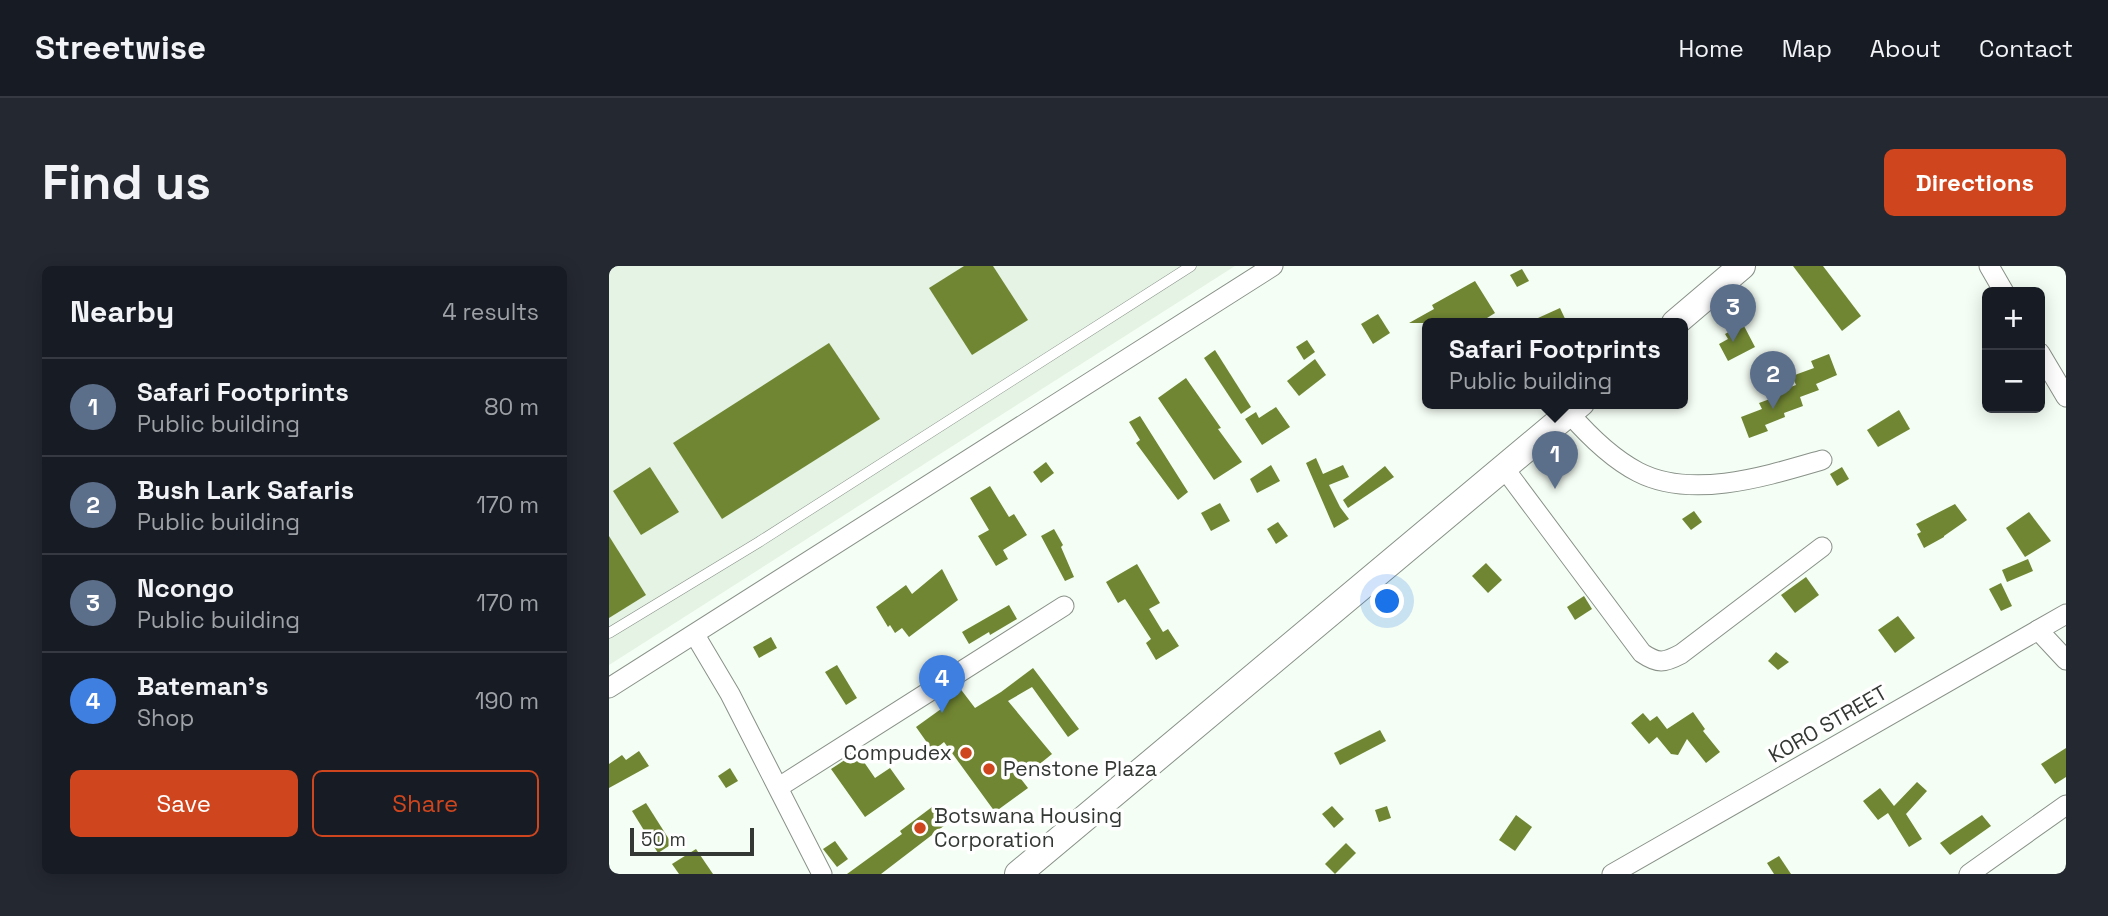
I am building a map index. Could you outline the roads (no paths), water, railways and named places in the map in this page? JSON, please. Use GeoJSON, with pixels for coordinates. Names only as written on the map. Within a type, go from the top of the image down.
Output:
{"type":"FeatureCollection","features":[{"type":"Feature","properties":{"kind":"main road"},"geometry":{"type":"LineString","coordinates":[[1681,318],[1742,266]]}},
{"type":"Feature","properties":{"kind":"main road"},"geometry":{"type":"LineString","coordinates":[[1018,874],[1574,409]]}},
{"type":"Feature","properties":{"kind":"street"},"geometry":{"type":"LineString","coordinates":[[609,688],[1273,266]]}},
{"type":"Feature","properties":{"kind":"street"},"geometry":{"type":"LineString","coordinates":[[1989,266],[2001,287]]}},
{"type":"Feature","properties":{"kind":"street"},"geometry":{"type":"LineString","coordinates":[[2045,362],[2066,397]]}},
{"type":"Feature","properties":{"kind":"street"},"geometry":{"type":"LineString","coordinates":[[1576,409],[1607,451],[1638,472],[1685,486],[1767,476],[1822,460]]}},
{"type":"Feature","properties":{"kind":"street"},"geometry":{"type":"LineString","coordinates":[[1504,468],[1642,653],[1654,661],[1666,661],[1681,654],[1822,547]]}},
{"type":"Feature","properties":{"kind":"street"},"geometry":{"type":"LineString","coordinates":[[779,787],[1064,606]]}},
{"type":"Feature","properties":{"kind":"street","name":"KORO STREET"},"geometry":{"type":"LineString","coordinates":[[1612,874],[2066,614]]}},
{"type":"Feature","properties":{"kind":"street"},"geometry":{"type":"LineString","coordinates":[[2038,630],[2066,660]]}},
{"type":"Feature","properties":{"kind":"street"},"geometry":{"type":"LineString","coordinates":[[695,635],[730,694],[822,874]]}},
{"type":"Feature","properties":{"kind":"street"},"geometry":{"type":"LineString","coordinates":[[1969,874],[2066,805]]}},
{"type":"Feature","properties":{"kind":"lane"},"geometry":{"type":"LineString","coordinates":[[609,633],[759,542],[1191,266]]}},
{"type":"Feature","properties":{"kind":"place","name":"Ncongo"},"geometry":{"type":"Point","coordinates":[1733,342]}},
{"type":"Feature","properties":{"kind":"place","name":"Bush Lark Safaris"},"geometry":{"type":"Point","coordinates":[1773,409]}},
{"type":"Feature","properties":{"kind":"place","name":"Safari Footprints"},"geometry":{"type":"Point","coordinates":[1555,489]}},
{"type":"Feature","properties":{"kind":"place","name":"Bateman's"},"geometry":{"type":"Point","coordinates":[942,713]}},
{"type":"Feature","properties":{"kind":"place","name":"Compudex"},"geometry":{"type":"Point","coordinates":[966,753]}},
{"type":"Feature","properties":{"kind":"place","name":"Penstone Plaza"},"geometry":{"type":"Point","coordinates":[989,769]}},
{"type":"Feature","properties":{"kind":"place","name":"Botswana Housing Corporation"},"geometry":{"type":"Point","coordinates":[920,828]}}]}
